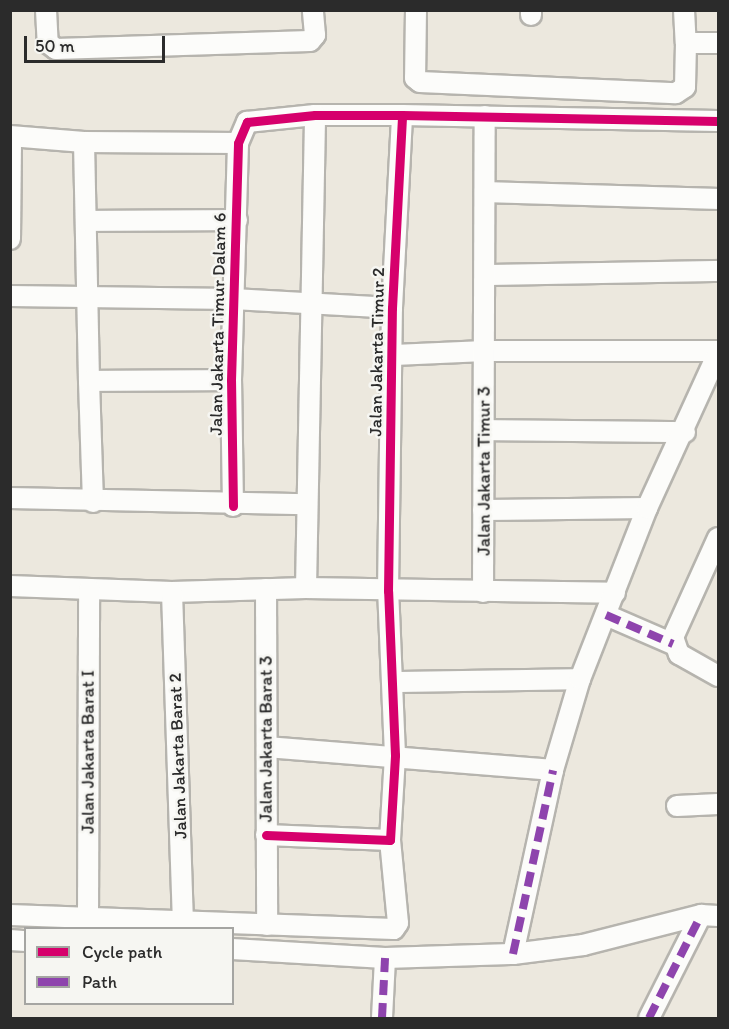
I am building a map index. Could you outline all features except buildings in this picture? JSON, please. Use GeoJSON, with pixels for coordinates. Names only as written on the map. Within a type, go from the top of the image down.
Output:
{"type":"FeatureCollection","features":[{"type":"Feature","properties":{"kind":"street"},"geometry":{"type":"LineString","coordinates":[[46,10],[48,43],[56,49],[310,41],[315,35],[313,10]]}},
{"type":"Feature","properties":{"kind":"street"},"geometry":{"type":"LineString","coordinates":[[416,10],[415,78],[420,82],[676,93],[685,87],[684,10]]}},
{"type":"Feature","properties":{"kind":"street"},"geometry":{"type":"LineString","coordinates":[[686,43],[718,43]]}},
{"type":"Feature","properties":{"kind":"street"},"geometry":{"type":"LineString","coordinates":[[306,588],[306,504],[314,302],[315,115]]}},
{"type":"Feature","properties":{"kind":"street"},"geometry":{"type":"LineString","coordinates":[[10,239],[11,137],[84,142],[238,143],[245,124],[254,119],[315,115],[484,116],[718,122]]}},
{"type":"Feature","properties":{"kind":"street","name":"Jalan Jakarta Timur 2"},"geometry":{"type":"LineString","coordinates":[[267,925],[394,929],[398,923],[390,840],[395,755],[388,591],[394,355],[392,308],[402,115]]}},
{"type":"Feature","properties":{"kind":"street","name":"Jalan Jakarta Timur 3"},"geometry":{"type":"LineString","coordinates":[[483,592],[484,116]]}},
{"type":"Feature","properties":{"kind":"street"},"geometry":{"type":"LineString","coordinates":[[84,142],[93,502]]}},
{"type":"Feature","properties":{"kind":"street","name":"Jalan Jakarta Timur Dalam 6"},"geometry":{"type":"LineString","coordinates":[[233,506],[231,381],[238,143]]}},
{"type":"Feature","properties":{"kind":"street"},"geometry":{"type":"LineString","coordinates":[[485,192],[718,199]]}},
{"type":"Feature","properties":{"kind":"street"},"geometry":{"type":"LineString","coordinates":[[86,222],[237,220]]}},
{"type":"Feature","properties":{"kind":"street"},"geometry":{"type":"LineString","coordinates":[[485,275],[718,271]]}},
{"type":"Feature","properties":{"kind":"street"},"geometry":{"type":"LineString","coordinates":[[10,296],[88,299],[233,299],[392,308]]}},
{"type":"Feature","properties":{"kind":"street"},"geometry":{"type":"LineString","coordinates":[[394,355],[485,351],[718,352],[685,432],[647,508],[580,679],[553,770],[513,954]]}},
{"type":"Feature","properties":{"kind":"street"},"geometry":{"type":"LineString","coordinates":[[89,381],[231,381]]}},
{"type":"Feature","properties":{"kind":"street"},"geometry":{"type":"LineString","coordinates":[[485,430],[685,432]]}},
{"type":"Feature","properties":{"kind":"street"},"geometry":{"type":"LineString","coordinates":[[10,498],[233,506],[306,504]]}},
{"type":"Feature","properties":{"kind":"street"},"geometry":{"type":"LineString","coordinates":[[483,510],[647,508]]}},
{"type":"Feature","properties":{"kind":"street"},"geometry":{"type":"LineString","coordinates":[[673,644],[675,629],[718,538]]}},
{"type":"Feature","properties":{"kind":"street"},"geometry":{"type":"LineString","coordinates":[[10,586],[172,592],[306,588],[615,593]]}},
{"type":"Feature","properties":{"kind":"street","name":"Jalan Jakarta Barat I"},"geometry":{"type":"LineString","coordinates":[[88,916],[89,589]]}},
{"type":"Feature","properties":{"kind":"street","name":"Jalan Jakarta Barat 3"},"geometry":{"type":"LineString","coordinates":[[266,589],[267,925]]}},
{"type":"Feature","properties":{"kind":"street","name":"Jalan Jakarta Barat 2"},"geometry":{"type":"LineString","coordinates":[[172,592],[183,920]]}},
{"type":"Feature","properties":{"kind":"street"},"geometry":{"type":"LineString","coordinates":[[606,615],[673,644],[684,657],[718,676]]}},
{"type":"Feature","properties":{"kind":"street"},"geometry":{"type":"LineString","coordinates":[[393,682],[580,679]]}},
{"type":"Feature","properties":{"kind":"street"},"geometry":{"type":"LineString","coordinates":[[267,747],[395,755],[553,770]]}},
{"type":"Feature","properties":{"kind":"street"},"geometry":{"type":"LineString","coordinates":[[677,806],[718,804]]}},
{"type":"Feature","properties":{"kind":"street"},"geometry":{"type":"LineString","coordinates":[[266,835],[390,840]]}},
{"type":"Feature","properties":{"kind":"street"},"geometry":{"type":"LineString","coordinates":[[10,915],[88,916],[267,925]]}},
{"type":"Feature","properties":{"kind":"street"},"geometry":{"type":"LineString","coordinates":[[234,949],[384,958],[513,954],[583,945],[710,916]]}},
{"type":"Feature","properties":{"kind":"street"},"geometry":{"type":"LineString","coordinates":[[649,1018],[710,916]]}},
{"type":"Feature","properties":{"kind":"street"},"geometry":{"type":"LineString","coordinates":[[382,1018],[384,958]]}},
{"type":"Feature","properties":{"kind":"marked path"},"geometry":{"type":"LineString","coordinates":[[606,615],[673,644]]}},
{"type":"Feature","properties":{"kind":"marked path"},"geometry":{"type":"LineString","coordinates":[[513,954],[553,770]]}},
{"type":"Feature","properties":{"kind":"marked path"},"geometry":{"type":"LineString","coordinates":[[649,1018],[701,915]]}},
{"type":"Feature","properties":{"kind":"marked path"},"geometry":{"type":"LineString","coordinates":[[382,1018],[385,958]]}},
{"type":"Feature","properties":{"kind":"cycle path"},"geometry":{"type":"LineString","coordinates":[[233,506],[231,380],[238,143],[247,122],[315,115],[718,121]]}},
{"type":"Feature","properties":{"kind":"cycle path"},"geometry":{"type":"LineString","coordinates":[[266,835],[390,840],[395,755],[388,591],[392,308],[402,115]]}}]}
